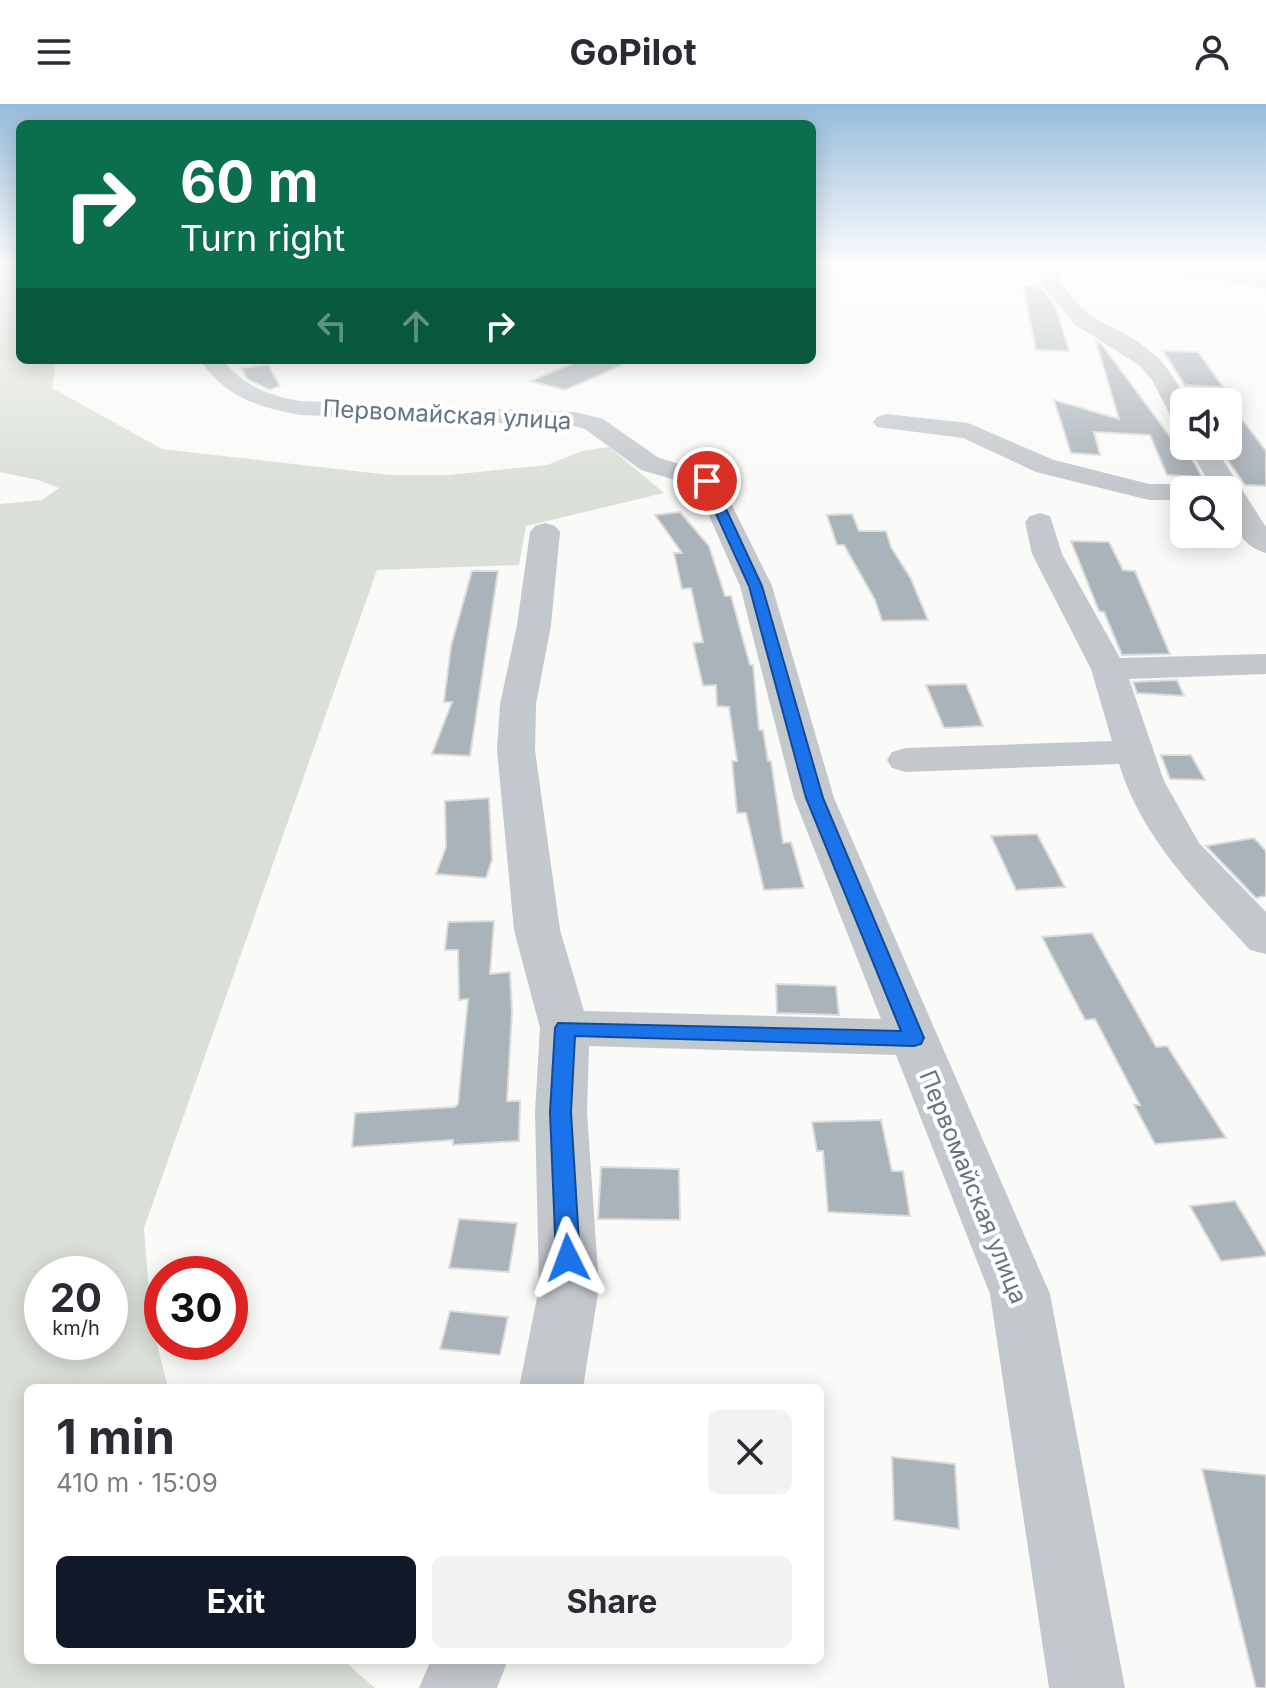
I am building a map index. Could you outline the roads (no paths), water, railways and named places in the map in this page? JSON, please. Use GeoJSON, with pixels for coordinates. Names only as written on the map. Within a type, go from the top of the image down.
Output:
{"type":"FeatureCollection","features":[{"type":"Feature","properties":{"kind":"street"},"geometry":{"type":"LineString","coordinates":[[1113,338],[1148,361],[1170,389]]}},
{"type":"Feature","properties":{"kind":"street","name":"Первомайская улица"},"geometry":{"type":"LineString","coordinates":[[215,364],[243,394],[289,406],[575,419],[594,424],[650,464],[707,481],[756,586],[814,798],[1020,1294],[1087,1688]]}},
{"type":"Feature","properties":{"kind":"street"},"geometry":{"type":"LineString","coordinates":[[886,422],[968,431],[1015,455],[1045,466],[1149,492],[1170,492]]}},
{"type":"Feature","properties":{"kind":"street"},"geometry":{"type":"LineString","coordinates":[[1242,494],[1261,497]]}},
{"type":"Feature","properties":{"kind":"street"},"geometry":{"type":"LineString","coordinates":[[1242,514],[1266,544]]}},
{"type":"Feature","properties":{"kind":"street"},"geometry":{"type":"LineString","coordinates":[[1040,522],[1047,554],[1108,669],[1144,781],[1182,850],[1266,939]]}},
{"type":"Feature","properties":{"kind":"street"},"geometry":{"type":"LineString","coordinates":[[545,532],[534,625],[518,704],[516,750],[537,930],[565,1028],[561,1112],[569,1287],[552,1384]]}},
{"type":"Feature","properties":{"kind":"street"},"geometry":{"type":"LineString","coordinates":[[1108,669],[1266,664]]}},
{"type":"Feature","properties":{"kind":"street"},"geometry":{"type":"LineString","coordinates":[[906,760],[1137,752]]}},
{"type":"Feature","properties":{"kind":"street"},"geometry":{"type":"LineString","coordinates":[[565,1028],[914,1038]]}},
{"type":"Feature","properties":{"kind":"street"},"geometry":{"type":"LineString","coordinates":[[457,1688],[469,1664]]}}]}
